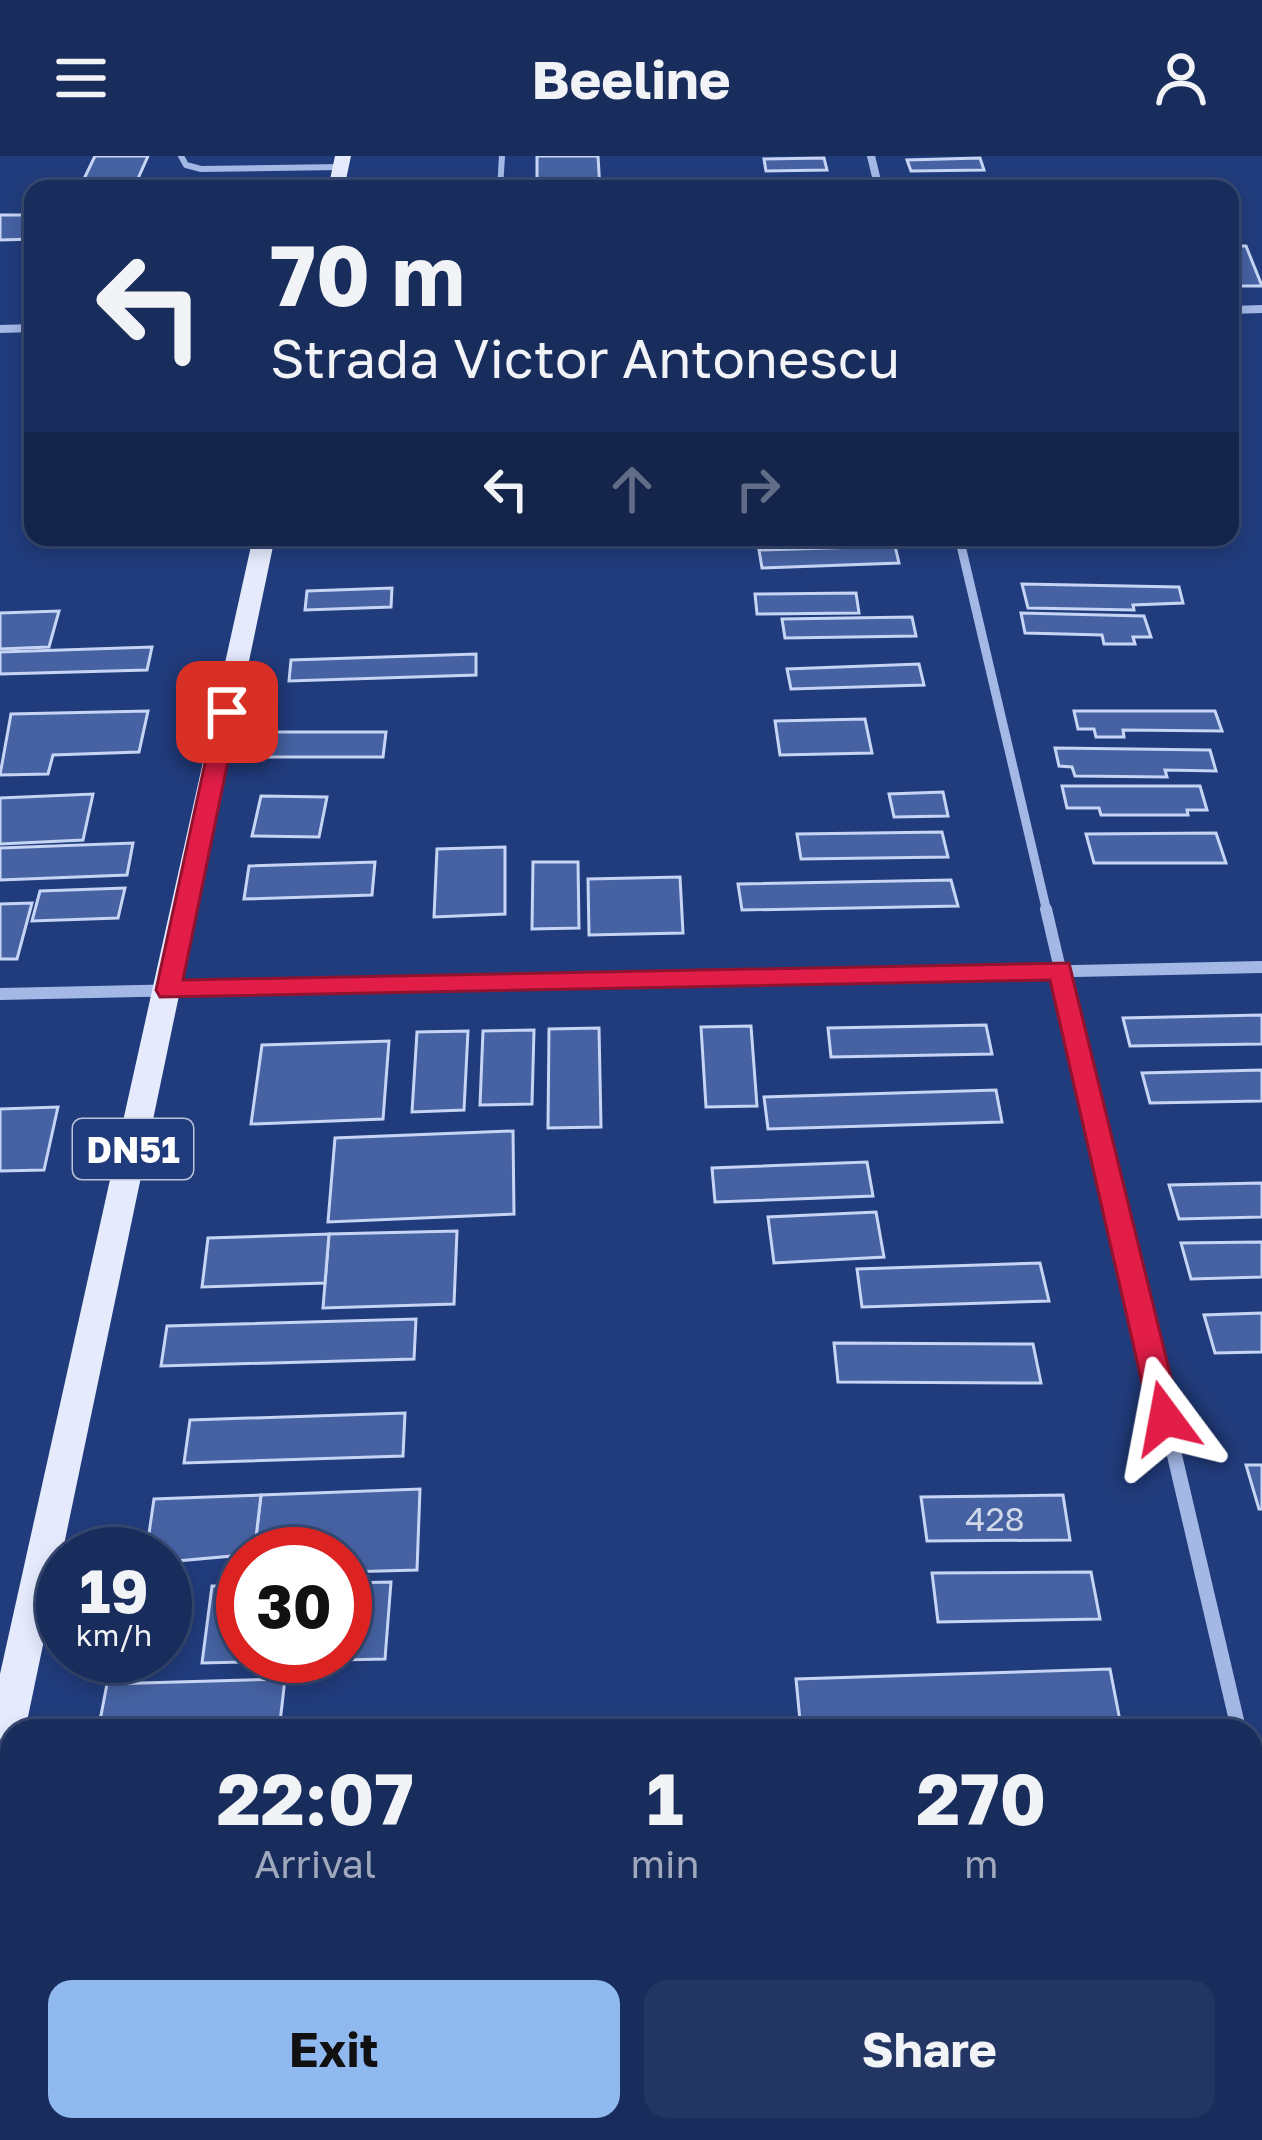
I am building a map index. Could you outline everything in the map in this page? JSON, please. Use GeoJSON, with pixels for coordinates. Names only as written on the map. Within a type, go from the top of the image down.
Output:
{"type":"FeatureCollection","features":[{"type":"Feature","properties":{"kind":"main road","name":"DN51"},"geometry":{"type":"LineString","coordinates":[[9,1719],[261,546]]}},
{"type":"Feature","properties":{"kind":"street"},"geometry":{"type":"LineString","coordinates":[[961,546],[1236,1719]]}},
{"type":"Feature","properties":{"kind":"street"},"geometry":{"type":"LineString","coordinates":[[0,994],[1262,967]]}},
{"type":"Feature","properties":{"kind":"lane"},"geometry":{"type":"LineString","coordinates":[[182,156],[186,165],[201,169],[342,162]]}},
{"type":"Feature","properties":{"kind":"building"},"geometry":{"type":"Polygon","coordinates":[[[95,156],[148,156],[137,180],[83,180],[95,156]]]}},
{"type":"Feature","properties":{"kind":"building"},"geometry":{"type":"Polygon","coordinates":[[[537,156],[598,156],[599,180],[537,180],[537,156]]]}},
{"type":"Feature","properties":{"kind":"building"},"geometry":{"type":"Polygon","coordinates":[[[824,158],[827,170],[766,171],[764,159],[824,158]]]}},
{"type":"Feature","properties":{"kind":"building"},"geometry":{"type":"Polygon","coordinates":[[[980,158],[984,170],[911,171],[907,160],[980,158]]]}},
{"type":"Feature","properties":{"kind":"building"},"geometry":{"type":"Polygon","coordinates":[[[0,215],[24,215],[24,239],[0,240],[0,215]]]}},
{"type":"Feature","properties":{"kind":"building"},"geometry":{"type":"Polygon","coordinates":[[[1239,246],[1246,246],[1262,286],[1240,286],[1239,246]]]}},
{"type":"Feature","properties":{"kind":"building"},"geometry":{"type":"Polygon","coordinates":[[[895,546],[899,563],[762,568],[759,550],[895,546]]]}},
{"type":"Feature","properties":{"kind":"building"},"geometry":{"type":"Polygon","coordinates":[[[1022,584],[1179,587],[1183,603],[1133,605],[1134,610],[1028,608],[1022,584]]]}},
{"type":"Feature","properties":{"kind":"building"},"geometry":{"type":"Polygon","coordinates":[[[392,588],[391,607],[305,610],[307,591],[392,588]]]}},
{"type":"Feature","properties":{"kind":"building"},"geometry":{"type":"Polygon","coordinates":[[[856,593],[859,613],[757,614],[755,594],[856,593]]]}},
{"type":"Feature","properties":{"kind":"building"},"geometry":{"type":"Polygon","coordinates":[[[59,611],[49,647],[0,649],[0,613],[59,611]]]}},
{"type":"Feature","properties":{"kind":"building"},"geometry":{"type":"Polygon","coordinates":[[[1021,613],[1144,616],[1151,637],[1133,637],[1135,644],[1104,644],[1102,635],[1025,633],[1021,613]]]}},
{"type":"Feature","properties":{"kind":"building"},"geometry":{"type":"Polygon","coordinates":[[[912,617],[916,636],[785,638],[782,619],[912,617]]]}},
{"type":"Feature","properties":{"kind":"building"},"geometry":{"type":"Polygon","coordinates":[[[152,647],[147,670],[0,674],[0,652],[152,647]]]}},
{"type":"Feature","properties":{"kind":"building"},"geometry":{"type":"Polygon","coordinates":[[[476,654],[476,675],[289,681],[291,660],[476,654]]]}},
{"type":"Feature","properties":{"kind":"building"},"geometry":{"type":"Polygon","coordinates":[[[919,664],[924,685],[791,689],[787,669],[919,664]]]}},
{"type":"Feature","properties":{"kind":"building"},"geometry":{"type":"Polygon","coordinates":[[[148,711],[139,752],[53,755],[48,774],[0,775],[11,714],[148,711]]]}},
{"type":"Feature","properties":{"kind":"building"},"geometry":{"type":"Polygon","coordinates":[[[1074,711],[1215,711],[1222,731],[1123,730],[1124,737],[1096,737],[1094,729],[1078,729],[1074,711]]]}},
{"type":"Feature","properties":{"kind":"building"},"geometry":{"type":"Polygon","coordinates":[[[865,719],[872,753],[780,755],[775,721],[865,719]]]}},
{"type":"Feature","properties":{"kind":"building"},"geometry":{"type":"Polygon","coordinates":[[[273,732],[386,732],[383,757],[268,757],[273,732]]]}},
{"type":"Feature","properties":{"kind":"building"},"geometry":{"type":"Polygon","coordinates":[[[1055,748],[1210,750],[1216,771],[1165,770],[1167,777],[1075,776],[1072,767],[1059,766],[1055,748]]]}},
{"type":"Feature","properties":{"kind":"building"},"geometry":{"type":"Polygon","coordinates":[[[1062,786],[1200,786],[1207,810],[1187,810],[1188,815],[1101,815],[1099,808],[1067,808],[1062,786]]]}},
{"type":"Feature","properties":{"kind":"building"},"geometry":{"type":"Polygon","coordinates":[[[943,792],[948,816],[894,817],[889,794],[943,792]]]}},
{"type":"Feature","properties":{"kind":"building"},"geometry":{"type":"Polygon","coordinates":[[[93,794],[83,840],[0,844],[0,798],[93,794]]]}},
{"type":"Feature","properties":{"kind":"building"},"geometry":{"type":"Polygon","coordinates":[[[261,796],[327,797],[319,837],[252,836],[261,796]]]}},
{"type":"Feature","properties":{"kind":"building"},"geometry":{"type":"Polygon","coordinates":[[[942,832],[948,857],[801,859],[797,834],[942,832]]]}},
{"type":"Feature","properties":{"kind":"building"},"geometry":{"type":"Polygon","coordinates":[[[1216,833],[1226,863],[1094,863],[1086,834],[1216,833]]]}},
{"type":"Feature","properties":{"kind":"building"},"geometry":{"type":"Polygon","coordinates":[[[133,843],[127,875],[0,880],[0,848],[133,843]]]}},
{"type":"Feature","properties":{"kind":"building"},"geometry":{"type":"Polygon","coordinates":[[[505,847],[505,914],[434,917],[437,849],[505,847]]]}},
{"type":"Feature","properties":{"kind":"building"},"geometry":{"type":"Polygon","coordinates":[[[375,862],[372,895],[244,899],[249,866],[375,862]]]}},
{"type":"Feature","properties":{"kind":"building"},"geometry":{"type":"Polygon","coordinates":[[[533,862],[578,862],[579,928],[532,929],[533,862]]]}},
{"type":"Feature","properties":{"kind":"building"},"geometry":{"type":"Polygon","coordinates":[[[680,877],[683,933],[589,935],[588,879],[680,877]]]}},
{"type":"Feature","properties":{"kind":"building"},"geometry":{"type":"Polygon","coordinates":[[[951,880],[958,906],[742,910],[738,884],[951,880]]]}},
{"type":"Feature","properties":{"kind":"building"},"geometry":{"type":"Polygon","coordinates":[[[125,888],[118,918],[32,921],[40,891],[125,888]]]}},
{"type":"Feature","properties":{"kind":"building"},"geometry":{"type":"Polygon","coordinates":[[[32,903],[17,959],[0,959],[0,904],[32,903]]]}},
{"type":"Feature","properties":{"kind":"building"},"geometry":{"type":"Polygon","coordinates":[[[1262,1015],[1262,1044],[1130,1046],[1123,1018],[1262,1015]]]}},
{"type":"Feature","properties":{"kind":"building"},"geometry":{"type":"Polygon","coordinates":[[[986,1025],[992,1054],[831,1057],[828,1028],[986,1025]]]}},
{"type":"Feature","properties":{"kind":"building"},"geometry":{"type":"Polygon","coordinates":[[[751,1026],[757,1106],[706,1107],[701,1027],[751,1026]]]}},
{"type":"Feature","properties":{"kind":"building"},"geometry":{"type":"Polygon","coordinates":[[[599,1028],[601,1127],[548,1128],[549,1029],[599,1028]]]}},
{"type":"Feature","properties":{"kind":"building"},"geometry":{"type":"Polygon","coordinates":[[[534,1030],[532,1104],[480,1105],[483,1031],[534,1030]]]}},
{"type":"Feature","properties":{"kind":"building"},"geometry":{"type":"Polygon","coordinates":[[[468,1031],[464,1110],[412,1112],[417,1032],[468,1031]]]}},
{"type":"Feature","properties":{"kind":"building"},"geometry":{"type":"Polygon","coordinates":[[[389,1041],[383,1119],[251,1124],[262,1045],[389,1041]]]}},
{"type":"Feature","properties":{"kind":"building"},"geometry":{"type":"Polygon","coordinates":[[[1262,1070],[1262,1101],[1150,1103],[1142,1073],[1262,1070]]]}},
{"type":"Feature","properties":{"kind":"building"},"geometry":{"type":"Polygon","coordinates":[[[996,1090],[1002,1122],[768,1129],[764,1097],[996,1090]]]}},
{"type":"Feature","properties":{"kind":"building"},"geometry":{"type":"Polygon","coordinates":[[[58,1107],[44,1170],[0,1171],[0,1109],[58,1107]]]}},
{"type":"Feature","properties":{"kind":"building"},"geometry":{"type":"Polygon","coordinates":[[[513,1131],[514,1214],[328,1222],[335,1138],[513,1131]]]}},
{"type":"Feature","properties":{"kind":"building"},"geometry":{"type":"Polygon","coordinates":[[[867,1162],[873,1196],[715,1202],[712,1168],[867,1162]]]}},
{"type":"Feature","properties":{"kind":"building"},"geometry":{"type":"Polygon","coordinates":[[[1262,1183],[1262,1217],[1179,1219],[1169,1185],[1262,1183]]]}},
{"type":"Feature","properties":{"kind":"building"},"geometry":{"type":"Polygon","coordinates":[[[876,1212],[884,1257],[774,1263],[768,1217],[876,1212]]]}},
{"type":"Feature","properties":{"kind":"building"},"geometry":{"type":"Polygon","coordinates":[[[457,1231],[454,1304],[323,1308],[329,1234],[457,1231]]]}},
{"type":"Feature","properties":{"kind":"building"},"geometry":{"type":"Polygon","coordinates":[[[329,1234],[325,1283],[202,1287],[208,1238],[329,1234]]]}},
{"type":"Feature","properties":{"kind":"building"},"geometry":{"type":"Polygon","coordinates":[[[1262,1242],[1262,1277],[1191,1279],[1181,1243],[1262,1242]]]}},
{"type":"Feature","properties":{"kind":"building"},"geometry":{"type":"Polygon","coordinates":[[[1040,1263],[1049,1301],[862,1307],[857,1269],[1040,1263]]]}},
{"type":"Feature","properties":{"kind":"building"},"geometry":{"type":"Polygon","coordinates":[[[1262,1313],[1262,1352],[1215,1353],[1204,1315],[1262,1313]]]}},
{"type":"Feature","properties":{"kind":"building"},"geometry":{"type":"Polygon","coordinates":[[[416,1319],[414,1359],[161,1366],[167,1326],[416,1319]]]}},
{"type":"Feature","properties":{"kind":"building"},"geometry":{"type":"Polygon","coordinates":[[[834,1343],[1033,1344],[1041,1383],[838,1382],[834,1343]]]}},
{"type":"Feature","properties":{"kind":"building"},"geometry":{"type":"Polygon","coordinates":[[[405,1413],[403,1456],[184,1463],[190,1420],[405,1413]]]}},
{"type":"Feature","properties":{"kind":"building"},"geometry":{"type":"Polygon","coordinates":[[[1246,1465],[1262,1465],[1262,1509],[1259,1509],[1246,1465]]]}},
{"type":"Feature","properties":{"kind":"building"},"geometry":{"type":"Polygon","coordinates":[[[420,1489],[417,1570],[372,1571],[372,1527],[257,1527],[261,1495],[420,1489]]]}},
{"type":"Feature","properties":{"kind":"building"},"geometry":{"type":"Polygon","coordinates":[[[261,1495],[257,1527],[216,1527],[216,1557],[192,1560],[192,1527],[150,1527],[154,1499],[261,1495]]]}},
{"type":"Feature","properties":{"kind":"building"},"geometry":{"type":"Polygon","coordinates":[[[1063,1495],[1070,1540],[927,1541],[921,1497],[1063,1495]]]}},
{"type":"Feature","properties":{"kind":"building"},"geometry":{"type":"Polygon","coordinates":[[[1091,1572],[1100,1619],[938,1622],[932,1573],[1091,1572]]]}},
{"type":"Feature","properties":{"kind":"building"},"geometry":{"type":"Polygon","coordinates":[[[372,1582],[391,1582],[385,1659],[372,1659],[372,1582]]]}},
{"type":"Feature","properties":{"kind":"building"},"geometry":{"type":"Polygon","coordinates":[[[212,1586],[216,1586],[216,1663],[202,1663],[212,1586]]]}},
{"type":"Feature","properties":{"kind":"building"},"geometry":{"type":"Polygon","coordinates":[[[1110,1669],[1120,1719],[800,1719],[796,1679],[1110,1669]]]}},
{"type":"Feature","properties":{"kind":"building"},"geometry":{"type":"Polygon","coordinates":[[[285,1683],[280,1719],[100,1719],[107,1684],[285,1683]]]}},
{"type":"Feature","properties":{"kind":"route"},"geometry":{"type":"LineString","coordinates":[[227,712],[169,990],[1060,970],[1165,1418]]}}]}
